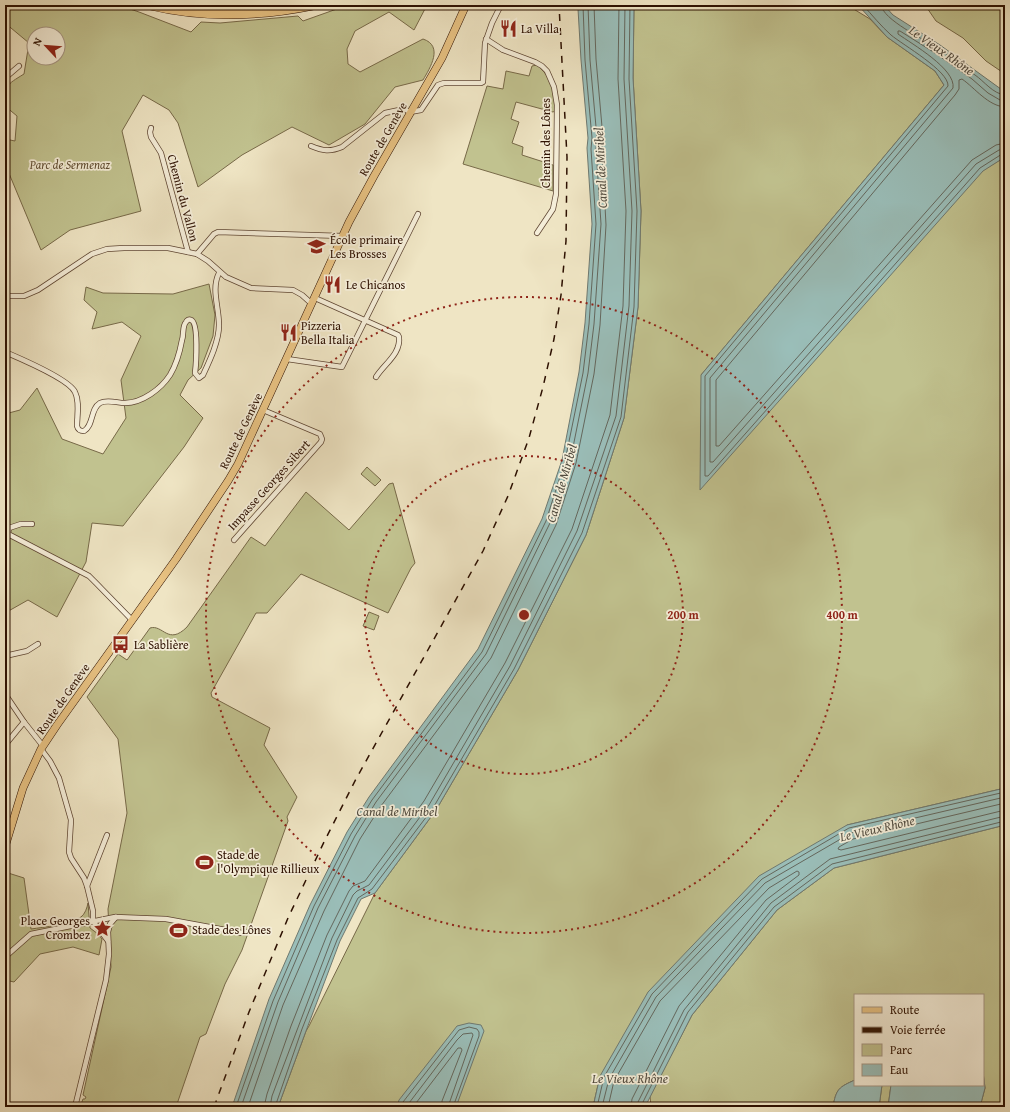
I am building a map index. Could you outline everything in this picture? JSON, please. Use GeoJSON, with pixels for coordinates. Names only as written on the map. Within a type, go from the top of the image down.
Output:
{"type":"FeatureCollection","features":[{"type":"Feature","properties":{"kind":"highway"},"geometry":{"type":"LineString","coordinates":[[150,5],[185,11],[219,14],[260,13],[313,5]]}},
{"type":"Feature","properties":{"kind":"main road","name":"Route de Genève"},"geometry":{"type":"LineString","coordinates":[[5,847],[23,788],[42,748],[181,552],[228,481],[244,452],[343,236],[374,176],[442,58],[466,5]]}},
{"type":"Feature","properties":{"kind":"street"},"geometry":{"type":"LineString","coordinates":[[311,146],[323,151],[336,150],[342,147],[385,113],[404,109],[410,112],[421,110],[438,85],[444,83],[483,82],[486,40],[501,5]]}},
{"type":"Feature","properties":{"kind":"street","name":"Chemin des Lônes"},"geometry":{"type":"LineString","coordinates":[[486,40],[502,50],[542,66],[547,71],[554,88],[557,105],[556,194],[552,209],[537,232]]}},
{"type":"Feature","properties":{"kind":"street"},"geometry":{"type":"LineString","coordinates":[[5,78],[19,66]]}},
{"type":"Feature","properties":{"kind":"street","name":"Chemin du Vallon"},"geometry":{"type":"LineString","coordinates":[[151,128],[151,137],[162,153],[188,252]]}},
{"type":"Feature","properties":{"kind":"street"},"geometry":{"type":"LineString","coordinates":[[287,359],[342,367],[418,214]]}},
{"type":"Feature","properties":{"kind":"street"},"geometry":{"type":"LineString","coordinates":[[197,254],[214,234],[218,232],[343,236]]}},
{"type":"Feature","properties":{"kind":"street"},"geometry":{"type":"LineString","coordinates":[[5,296],[24,296],[38,290],[92,254],[106,249],[168,248],[188,252],[197,254],[208,261],[226,278],[251,288],[293,290],[313,301],[366,320],[398,335],[400,341],[398,348],[376,377]]}},
{"type":"Feature","properties":{"kind":"street"},"geometry":{"type":"LineString","coordinates":[[5,352],[42,368],[73,388],[77,397],[77,426],[78,429],[84,431],[88,427],[93,412],[99,404],[106,401],[126,403],[139,400],[154,392],[160,386],[173,369],[183,339],[184,325],[188,320],[192,320],[195,326],[195,373],[199,378],[203,375],[218,333],[219,326],[215,287],[219,273]]}},
{"type":"Feature","properties":{"kind":"street","name":"Impasse Georges Sibert"},"geometry":{"type":"LineString","coordinates":[[234,540],[321,442],[322,438],[320,434],[264,410]]}},
{"type":"Feature","properties":{"kind":"street"},"geometry":{"type":"LineString","coordinates":[[32,524],[22,524],[9,528],[8,534],[89,576],[132,620]]}},
{"type":"Feature","properties":{"kind":"street"},"geometry":{"type":"LineString","coordinates":[[5,656],[27,651],[38,644]]}},
{"type":"Feature","properties":{"kind":"street"},"geometry":{"type":"LineString","coordinates":[[5,694],[42,748],[59,778],[71,820],[69,852],[87,886],[93,911],[93,921],[108,941]]}},
{"type":"Feature","properties":{"kind":"street"},"geometry":{"type":"LineString","coordinates":[[5,745],[24,722]]}},
{"type":"Feature","properties":{"kind":"street"},"geometry":{"type":"LineString","coordinates":[[87,886],[107,835]]}},
{"type":"Feature","properties":{"kind":"street"},"geometry":{"type":"LineString","coordinates":[[76,1107],[106,980],[109,954],[108,932],[110,924],[117,917]]}},
{"type":"Feature","properties":{"kind":"street"},"geometry":{"type":"LineString","coordinates":[[5,958],[31,934],[117,917],[166,919],[242,933],[247,932]]}},
{"type":"Feature","properties":{"kind":"green space","name":"Parc de Sermenaz"},"geometry":{"type":"Polygon","coordinates":[[[5,5],[118,5],[191,32],[201,22],[220,23],[298,16],[303,21],[348,5],[427,5],[414,30],[389,12],[355,31],[347,49],[348,64],[360,72],[423,39],[429,42],[433,47],[434,58],[423,80],[395,87],[365,124],[329,145],[292,127],[242,155],[198,187],[178,123],[169,110],[143,95],[122,131],[141,211],[70,230],[41,250],[8,171],[5,170],[5,139],[15,141],[17,116],[5,106],[5,94],[10,83],[24,74],[26,62],[26,66],[66,66],[66,26],[26,26],[26,40],[5,23],[5,5]]]}},
{"type":"Feature","properties":{"kind":"green space"},"geometry":{"type":"Polygon","coordinates":[[[634,5],[847,5],[870,19],[887,37],[935,71],[944,85],[701,375],[983,170],[1005,157],[1005,788],[847,825],[600,1076],[593,1107],[278,1107],[306,1031],[375,893],[436,810],[518,670],[586,535],[624,418],[638,307],[641,211],[633,78],[634,5]]]}},
{"type":"Feature","properties":{"kind":"green space"},"geometry":{"type":"Polygon","coordinates":[[[925,5],[1005,5],[1005,74],[986,61],[963,38],[936,21],[925,5]]]}},
{"type":"Feature","properties":{"kind":"green space"},"geometry":{"type":"Polygon","coordinates":[[[537,65],[546,74],[552,86],[555,98],[555,111],[553,112],[516,102],[511,119],[519,122],[512,143],[523,147],[522,155],[553,165],[553,191],[463,164],[487,86],[503,89],[506,71],[529,76],[532,66],[537,65]]]}},
{"type":"Feature","properties":{"kind":"green space"},"geometry":{"type":"Polygon","coordinates":[[[209,284],[215,315],[213,336],[201,368],[188,380],[180,395],[203,418],[184,447],[123,526],[92,523],[86,562],[57,617],[28,600],[5,613],[5,414],[20,410],[37,388],[62,439],[103,454],[126,418],[121,380],[141,336],[122,322],[92,329],[97,312],[84,300],[86,287],[103,293],[173,294],[209,284]]]}},
{"type":"Feature","properties":{"kind":"green space"},"geometry":{"type":"Polygon","coordinates":[[[367,467],[381,480],[375,486],[361,474],[367,467]]]}},
{"type":"Feature","properties":{"kind":"green space"},"geometry":{"type":"Polygon","coordinates":[[[393,483],[415,563],[388,613],[301,574],[267,613],[256,613],[211,693],[212,697],[270,728],[264,745],[297,797],[287,817],[288,821],[242,950],[225,984],[206,1034],[200,1037],[176,1107],[80,1107],[83,1099],[86,1097],[83,1095],[111,967],[108,909],[127,813],[118,739],[87,697],[118,654],[127,660],[150,628],[159,629],[170,635],[175,635],[187,627],[251,537],[265,546],[306,492],[349,530],[389,484],[393,483]]]}},
{"type":"Feature","properties":{"kind":"green space"},"geometry":{"type":"Polygon","coordinates":[[[369,612],[379,616],[374,630],[363,626],[369,612]]]}},
{"type":"Feature","properties":{"kind":"green space"},"geometry":{"type":"Polygon","coordinates":[[[1005,825],[1005,1107],[980,1107],[985,1088],[984,994],[854,994],[854,1080],[839,1089],[835,1096],[833,1107],[651,1107],[650,1096],[692,1015],[777,910],[834,868],[1005,825]]]}},
{"type":"Feature","properties":{"kind":"green space"},"geometry":{"type":"Polygon","coordinates":[[[5,872],[24,878],[31,929],[76,920],[84,914],[88,903],[90,928],[102,939],[99,955],[73,947],[40,954],[14,982],[5,980],[5,872]]]}},
{"type":"Feature","properties":{"kind":"green space"},"geometry":{"type":"Polygon","coordinates":[[[882,1086],[891,1086],[888,1107],[879,1107],[882,1086]]]}},
{"type":"Feature","properties":{"kind":"water","name":"Canal de Miribel"},"geometry":{"type":"Polygon","coordinates":[[[579,5],[634,5],[633,78],[641,211],[638,307],[624,418],[586,535],[518,670],[436,810],[375,893],[361,899],[340,941],[278,1107],[232,1107],[269,999],[310,905],[347,832],[369,797],[478,649],[542,519],[562,460],[579,372],[585,323],[592,224],[587,148],[588,138],[581,60],[579,5]]]}},
{"type":"Feature","properties":{"kind":"water"},"geometry":{"type":"Polygon","coordinates":[[[858,5],[884,5],[893,15],[940,45],[1005,92],[1005,157],[983,171],[700,490],[701,375],[944,85],[935,71],[887,37],[858,5]]]}},
{"type":"Feature","properties":{"kind":"water","name":"Le Vieux Rhône"},"geometry":{"type":"Polygon","coordinates":[[[1005,788],[1005,825],[834,868],[777,910],[692,1015],[645,1107],[593,1107],[600,1076],[648,992],[759,876],[847,825],[1005,788]]]}},
{"type":"Feature","properties":{"kind":"water"},"geometry":{"type":"Polygon","coordinates":[[[469,1023],[481,1025],[484,1031],[456,1107],[397,1107],[399,1100],[457,1026],[469,1023]]]}},
{"type":"Feature","properties":{"kind":"water"},"geometry":{"type":"Polygon","coordinates":[[[854,1080],[854,1086],[882,1086],[879,1107],[833,1107],[837,1092],[845,1085],[854,1080]]]}},
{"type":"Feature","properties":{"kind":"water"},"geometry":{"type":"Polygon","coordinates":[[[984,1080],[985,1088],[980,1107],[888,1107],[891,1086],[984,1086],[984,1080]]]}},
{"type":"Feature","properties":{"kind":"railway"},"geometry":{"type":"LineString","coordinates":[[214,1107],[249,1012],[288,918],[356,779],[483,551],[508,496],[529,438],[554,339],[561,295],[566,241],[567,157],[559,5]]}},
{"type":"Feature","properties":{"kind":"place","name":"La Villa"},"geometry":{"type":"Point","coordinates":[508,29]}},
{"type":"Feature","properties":{"kind":"place","name":"École primaire Les Brosses"},"geometry":{"type":"Point","coordinates":[317,247]}},
{"type":"Feature","properties":{"kind":"place","name":"Le Chicanos"},"geometry":{"type":"Point","coordinates":[333,285]}},
{"type":"Feature","properties":{"kind":"place","name":"Pizzeria Bella Italia"},"geometry":{"type":"Point","coordinates":[288,333]}},
{"type":"Feature","properties":{"kind":"place","name":"La Sablière"},"geometry":{"type":"Point","coordinates":[121,645]}},
{"type":"Feature","properties":{"kind":"place","name":"Stade de l'Olympique Rillieux"},"geometry":{"type":"Point","coordinates":[204,862]}},
{"type":"Feature","properties":{"kind":"place","name":"Place Georges Crombez"},"geometry":{"type":"Point","coordinates":[103,928]}},
{"type":"Feature","properties":{"kind":"place","name":"Stade des Lônes"},"geometry":{"type":"Point","coordinates":[179,930]}}]}
